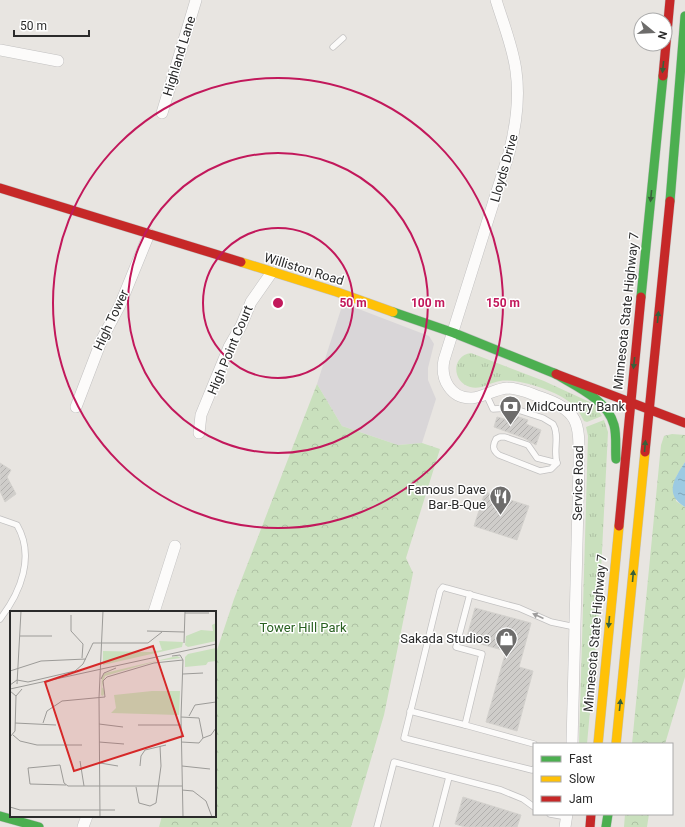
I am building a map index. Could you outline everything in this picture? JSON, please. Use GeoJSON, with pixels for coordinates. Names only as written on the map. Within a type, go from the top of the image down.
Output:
{"type":"FeatureCollection","features":[{"type":"Feature","properties":{"kind":"main road","name":"Minnesota State Highway 7"},"geometry":{"type":"LineString","coordinates":[[598,743],[670,0]]}},
{"type":"Feature","properties":{"kind":"main road"},"geometry":{"type":"LineString","coordinates":[[616,743],[627,647],[648,409],[666,243],[685,16]]}},
{"type":"Feature","properties":{"kind":"main road","name":"Williston Road"},"geometry":{"type":"LineString","coordinates":[[0,190],[272,272],[454,333],[685,423]]}},
{"type":"Feature","properties":{"kind":"main road"},"geometry":{"type":"LineString","coordinates":[[554,373],[601,404],[609,413],[613,423],[615,435],[619,522]]}},
{"type":"Feature","properties":{"kind":"main road"},"geometry":{"type":"LineString","coordinates":[[590,827],[591,815]]}},
{"type":"Feature","properties":{"kind":"main road"},"geometry":{"type":"LineString","coordinates":[[606,827],[608,815]]}},
{"type":"Feature","properties":{"kind":"main road"},"geometry":{"type":"LineString","coordinates":[[0,816],[39,827]]}},
{"type":"Feature","properties":{"kind":"street","name":"Highland Lane"},"geometry":{"type":"LineString","coordinates":[[162,112],[196,0]]}},
{"type":"Feature","properties":{"kind":"street","name":"Lloyds Drive"},"geometry":{"type":"LineString","coordinates":[[454,333],[516,126],[518,99],[516,71],[496,0]]}},
{"type":"Feature","properties":{"kind":"street"},"geometry":{"type":"LineString","coordinates":[[0,50],[58,62]]}},
{"type":"Feature","properties":{"kind":"street","name":"High Tower"},"geometry":{"type":"LineString","coordinates":[[76,407],[102,338],[120,305],[149,234]]}},
{"type":"Feature","properties":{"kind":"street","name":"High Point Court"},"geometry":{"type":"LineString","coordinates":[[199,433],[201,415],[229,346],[241,326],[251,302],[272,272]]}},
{"type":"Feature","properties":{"kind":"street","name":"Service Road"},"geometry":{"type":"LineString","coordinates":[[454,333],[443,368],[444,382],[450,389],[471,398],[499,389],[517,389],[556,403],[569,412],[578,427],[579,471],[572,743]]}},
{"type":"Feature","properties":{"kind":"street"},"geometry":{"type":"LineString","coordinates":[[154,611],[175,546]]}},
{"type":"Feature","properties":{"kind":"street"},"geometry":{"type":"LineString","coordinates":[[83,827],[86,817]]}},
{"type":"Feature","properties":{"kind":"lane"},"geometry":{"type":"LineString","coordinates":[[334,47],[343,38]]}},
{"type":"Feature","properties":{"kind":"lane"},"geometry":{"type":"LineString","coordinates":[[486,394],[493,409],[512,408],[543,418],[553,424],[557,434],[554,454],[557,463]]}},
{"type":"Feature","properties":{"kind":"lane"},"geometry":{"type":"LineString","coordinates":[[505,437],[528,445],[537,458],[557,463],[551,469],[540,471],[499,455],[495,452],[494,443],[496,439],[505,437]]}},
{"type":"Feature","properties":{"kind":"lane"},"geometry":{"type":"LineString","coordinates":[[0,519],[17,525],[23,535],[25,549],[25,568],[19,586],[9,606],[0,619]]}},
{"type":"Feature","properties":{"kind":"lane"},"geometry":{"type":"LineString","coordinates":[[533,770],[497,762],[404,738],[440,591],[443,587],[470,594],[519,608],[551,622],[575,627]]}},
{"type":"Feature","properties":{"kind":"lane"},"geometry":{"type":"LineString","coordinates":[[465,725],[482,654],[456,647],[470,594]]}},
{"type":"Feature","properties":{"kind":"lane"},"geometry":{"type":"LineString","coordinates":[[410,711],[533,744]]}},
{"type":"Feature","properties":{"kind":"lane"},"geometry":{"type":"LineString","coordinates":[[377,827],[394,762],[501,790],[522,799],[533,806]]}},
{"type":"Feature","properties":{"kind":"lane"},"geometry":{"type":"LineString","coordinates":[[436,827],[449,777]]}},
{"type":"Feature","properties":{"kind":"lane"},"geometry":{"type":"LineString","coordinates":[[553,815],[566,819]]}},
{"type":"Feature","properties":{"kind":"shaded area"},"geometry":{"type":"Polygon","coordinates":[[[343,303],[429,336],[434,344],[428,368],[428,380],[436,399],[422,443],[398,445],[342,426],[317,384],[343,303]]]}},
{"type":"Feature","properties":{"kind":"green space"},"geometry":{"type":"Polygon","coordinates":[[[471,353],[544,381],[594,404],[602,416],[587,422],[584,421],[572,404],[557,394],[537,386],[517,382],[500,381],[481,387],[470,387],[460,380],[456,369],[460,359],[464,355],[471,353]]]}},
{"type":"Feature","properties":{"kind":"green space","name":"Tower Hill Park"},"geometry":{"type":"Polygon","coordinates":[[[317,384],[342,426],[398,445],[422,443],[440,449],[406,558],[413,573],[384,715],[351,827],[159,827],[162,817],[216,817],[216,653],[234,599],[317,384]]]}},
{"type":"Feature","properties":{"kind":"green space"},"geometry":{"type":"Polygon","coordinates":[[[604,420],[608,432],[599,611],[587,743],[579,743],[588,436],[586,427],[604,420]]]}},
{"type":"Feature","properties":{"kind":"green space"},"geometry":{"type":"Polygon","coordinates":[[[672,434],[685,435],[685,462],[676,477],[676,501],[685,507],[685,677],[665,743],[632,743],[661,445],[664,436],[672,434]]]}},
{"type":"Feature","properties":{"kind":"green space"},"geometry":{"type":"Polygon","coordinates":[[[625,815],[649,815],[647,827],[624,827],[625,815]]]}},
{"type":"Feature","properties":{"kind":"water"},"geometry":{"type":"Polygon","coordinates":[[[685,462],[685,507],[675,497],[673,486],[677,474],[685,462]]]}},
{"type":"Feature","properties":{"kind":"building","name":"MidCountry Bank"},"geometry":{"type":"Polygon","coordinates":[[[510,414],[528,420],[526,424],[541,430],[536,445],[524,438],[494,427],[497,417],[508,420],[510,414]]]}},
{"type":"Feature","properties":{"kind":"building"},"geometry":{"type":"Polygon","coordinates":[[[0,463],[11,470],[7,477],[16,494],[5,502],[0,491],[0,463]]]}},
{"type":"Feature","properties":{"kind":"building","name":"Famous Dave Bar-B-Que"},"geometry":{"type":"Polygon","coordinates":[[[485,492],[529,506],[517,540],[474,526],[485,492]]]}},
{"type":"Feature","properties":{"kind":"building"},"geometry":{"type":"Polygon","coordinates":[[[475,608],[531,623],[519,667],[533,671],[517,731],[486,722],[506,651],[466,640],[475,608]]]}},
{"type":"Feature","properties":{"kind":"building"},"geometry":{"type":"Polygon","coordinates":[[[463,797],[521,815],[517,827],[465,827],[455,824],[463,797]]]}},
{"type":"Feature","properties":{"kind":"traffic: fast"},"geometry":{"type":"LineString","coordinates":[[670,201],[685,16]]}},
{"type":"Feature","properties":{"kind":"traffic: fast"},"geometry":{"type":"LineString","coordinates":[[641,297],[663,76]]}},
{"type":"Feature","properties":{"kind":"traffic: fast"},"geometry":{"type":"LineString","coordinates":[[393,312],[454,333],[556,374]]}},
{"type":"Feature","properties":{"kind":"traffic: fast"},"geometry":{"type":"LineString","coordinates":[[554,373],[589,394],[605,408],[614,425],[616,459]]}},
{"type":"Feature","properties":{"kind":"traffic: fast"},"geometry":{"type":"LineString","coordinates":[[606,827],[608,815]]}},
{"type":"Feature","properties":{"kind":"traffic: fast"},"geometry":{"type":"LineString","coordinates":[[0,816],[39,827]]}},
{"type":"Feature","properties":{"kind":"traffic: slow"},"geometry":{"type":"LineString","coordinates":[[241,262],[337,292],[393,312]]}},
{"type":"Feature","properties":{"kind":"traffic: slow"},"geometry":{"type":"LineString","coordinates":[[616,743],[645,452]]}},
{"type":"Feature","properties":{"kind":"traffic: slow"},"geometry":{"type":"LineString","coordinates":[[598,743],[619,526]]}},
{"type":"Feature","properties":{"kind":"traffic: jam"},"geometry":{"type":"LineString","coordinates":[[663,76],[670,0]]}},
{"type":"Feature","properties":{"kind":"traffic: jam"},"geometry":{"type":"LineString","coordinates":[[0,188],[241,262]]}},
{"type":"Feature","properties":{"kind":"traffic: jam"},"geometry":{"type":"LineString","coordinates":[[645,452],[670,201]]}},
{"type":"Feature","properties":{"kind":"traffic: jam"},"geometry":{"type":"LineString","coordinates":[[619,526],[641,297]]}},
{"type":"Feature","properties":{"kind":"traffic: jam"},"geometry":{"type":"LineString","coordinates":[[556,374],[685,423]]}},
{"type":"Feature","properties":{"kind":"traffic: jam"},"geometry":{"type":"LineString","coordinates":[[590,827],[591,815]]}},
{"type":"Feature","properties":{"kind":"place","name":"MidCountry Bank"},"geometry":{"type":"Point","coordinates":[510,426]}},
{"type":"Feature","properties":{"kind":"place","name":"Famous Dave Bar-B-Que"},"geometry":{"type":"Point","coordinates":[501,516]}},
{"type":"Feature","properties":{"kind":"place","name":"Sakada Studios"},"geometry":{"type":"Point","coordinates":[506,658]}}]}
